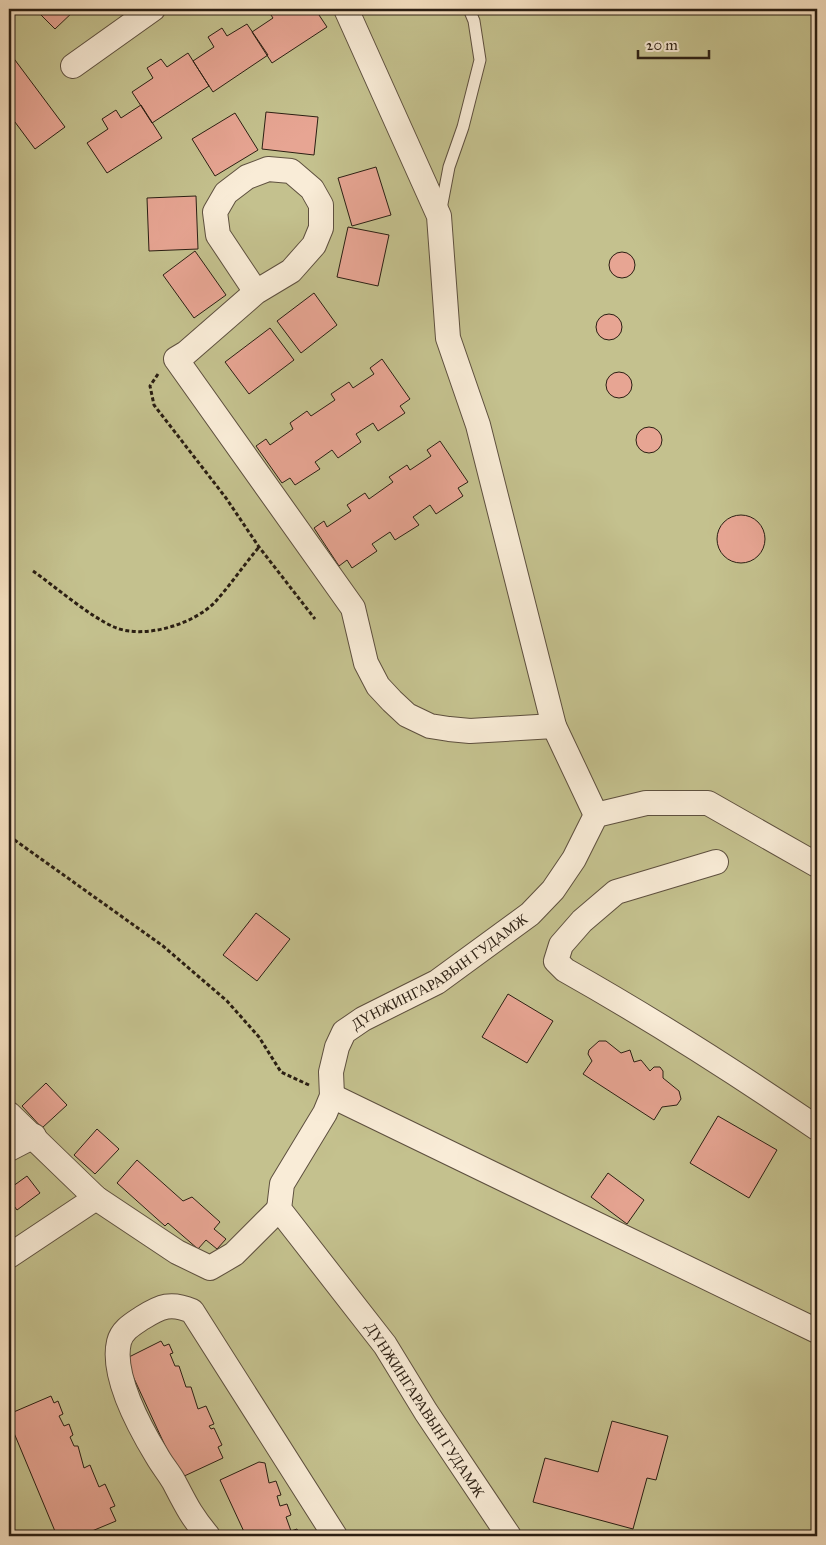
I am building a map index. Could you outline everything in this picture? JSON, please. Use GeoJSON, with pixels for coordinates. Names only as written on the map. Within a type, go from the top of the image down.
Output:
{"type":"FeatureCollection","features":[{"type":"Feature","properties":{"kind":"street"},"geometry":{"type":"LineString","coordinates":[[73,66],[153,9]]}},
{"type":"Feature","properties":{"kind":"street"},"geometry":{"type":"LineString","coordinates":[[346,9],[439,216],[448,338],[478,425],[554,726],[596,815],[646,803],[708,803],[817,866]]}},
{"type":"Feature","properties":{"kind":"street"},"geometry":{"type":"LineString","coordinates":[[256,292],[218,235],[215,212],[226,193],[247,176],[268,170],[291,171],[312,189],[321,205],[322,228],[314,245],[291,271],[256,292],[186,353],[176,359],[352,608],[366,663],[378,686],[392,701],[415,718],[430,726],[448,729],[470,731],[554,726]]}},
{"type":"Feature","properties":{"kind":"street","name":"ДҮНЖИНГАРАВЫН ГУДАМЖ"},"geometry":{"type":"LineString","coordinates":[[509,1536],[426,1412],[385,1345],[278,1209],[282,1184],[325,1113],[332,1096],[331,1072],[337,1047],[344,1032],[363,1019],[437,982],[530,914],[548,896],[574,859],[596,815]]}},
{"type":"Feature","properties":{"kind":"street"},"geometry":{"type":"LineString","coordinates":[[716,862],[616,892],[582,921],[561,945],[556,961],[565,970],[718,1060],[817,1128]]}},
{"type":"Feature","properties":{"kind":"street"},"geometry":{"type":"LineString","coordinates":[[332,1096],[817,1331]]}},
{"type":"Feature","properties":{"kind":"street"},"geometry":{"type":"LineString","coordinates":[[9,1114],[34,1136],[41,1147],[96,1198],[177,1252],[210,1268],[234,1254],[278,1209]]}},
{"type":"Feature","properties":{"kind":"street"},"geometry":{"type":"LineString","coordinates":[[9,1149],[34,1136]]}},
{"type":"Feature","properties":{"kind":"street"},"geometry":{"type":"LineString","coordinates":[[9,1256],[96,1198]]}},
{"type":"Feature","properties":{"kind":"street"},"geometry":{"type":"LineString","coordinates":[[208,1536],[191,1515],[174,1481],[157,1457],[128,1399],[118,1367],[119,1340],[125,1330],[163,1306],[179,1305],[192,1312],[335,1536]]}},
{"type":"Feature","properties":{"kind":"lane"},"geometry":{"type":"LineString","coordinates":[[439,216],[448,167],[462,127],[480,60],[474,21],[469,9]]}},
{"type":"Feature","properties":{"kind":"path"},"geometry":{"type":"LineString","coordinates":[[176,359],[163,369],[150,386],[154,405],[226,498],[259,547],[316,618]]}},
{"type":"Feature","properties":{"kind":"path"},"geometry":{"type":"LineString","coordinates":[[33,571],[112,626],[130,632],[146,632],[172,626],[201,613],[215,602],[259,547]]}},
{"type":"Feature","properties":{"kind":"path"},"geometry":{"type":"LineString","coordinates":[[9,836],[163,946],[199,976],[227,1001],[258,1037],[281,1072],[332,1096]]}},
{"type":"Feature","properties":{"kind":"shaded area"},"geometry":{"type":"Polygon","coordinates":[[[9,9],[817,9],[817,1536],[9,1536],[9,9]]]}},
{"type":"Feature","properties":{"kind":"building"},"geometry":{"type":"Polygon","coordinates":[[[35,9],[76,9],[55,29],[35,9]]]}},
{"type":"Feature","properties":{"kind":"building"},"geometry":{"type":"Polygon","coordinates":[[[267,9],[315,9],[327,27],[272,63],[252,32],[273,18],[267,9]]]}},
{"type":"Feature","properties":{"kind":"building"},"geometry":{"type":"Polygon","coordinates":[[[247,24],[268,55],[213,92],[193,61],[214,47],[208,37],[222,28],[227,36],[247,24]]]}},
{"type":"Feature","properties":{"kind":"building"},"geometry":{"type":"Polygon","coordinates":[[[9,52],[65,127],[35,149],[9,114],[9,52]]]}},
{"type":"Feature","properties":{"kind":"building"},"geometry":{"type":"Polygon","coordinates":[[[188,53],[209,86],[152,123],[132,92],[153,78],[147,68],[161,59],[167,67],[188,53]]]}},
{"type":"Feature","properties":{"kind":"building"},"geometry":{"type":"Polygon","coordinates":[[[141,105],[162,138],[107,173],[87,143],[108,129],[102,119],[116,110],[121,118],[141,105]]]}},
{"type":"Feature","properties":{"kind":"building"},"geometry":{"type":"Polygon","coordinates":[[[266,112],[318,117],[314,155],[262,149],[266,112]]]}},
{"type":"Feature","properties":{"kind":"building"},"geometry":{"type":"Polygon","coordinates":[[[235,113],[258,150],[215,176],[192,139],[235,113]]]}},
{"type":"Feature","properties":{"kind":"building"},"geometry":{"type":"Polygon","coordinates":[[[376,167],[391,215],[352,226],[338,178],[376,167]]]}},
{"type":"Feature","properties":{"kind":"building"},"geometry":{"type":"Polygon","coordinates":[[[196,196],[198,249],[149,251],[147,198],[196,196]]]}},
{"type":"Feature","properties":{"kind":"building"},"geometry":{"type":"Polygon","coordinates":[[[348,227],[389,235],[378,286],[337,277],[348,227]]]}},
{"type":"Feature","properties":{"kind":"building"},"geometry":{"type":"Polygon","coordinates":[[[195,251],[226,295],[194,318],[163,275],[195,251]]]}},
{"type":"Feature","properties":{"kind":"building"},"geometry":{"type":"Polygon","coordinates":[[[622,252],[631,256],[635,265],[631,274],[622,278],[613,274],[609,265],[613,256],[622,252]]]}},
{"type":"Feature","properties":{"kind":"building"},"geometry":{"type":"Polygon","coordinates":[[[314,293],[337,325],[301,353],[277,321],[314,293]]]}},
{"type":"Feature","properties":{"kind":"building"},"geometry":{"type":"Polygon","coordinates":[[[609,314],[618,318],[622,327],[618,336],[609,340],[600,336],[596,327],[600,318],[609,314]]]}},
{"type":"Feature","properties":{"kind":"building"},"geometry":{"type":"Polygon","coordinates":[[[270,328],[294,360],[249,394],[225,362],[270,328]]]}},
{"type":"Feature","properties":{"kind":"building"},"geometry":{"type":"Polygon","coordinates":[[[382,359],[410,399],[400,406],[405,413],[378,431],[373,423],[356,434],[361,442],[338,458],[332,450],[315,462],[320,469],[295,485],[290,478],[282,483],[256,446],[266,439],[270,445],[293,429],[290,423],[307,411],[311,416],[335,400],[331,394],[349,382],[353,388],[374,374],[370,368],[382,359]]]}},
{"type":"Feature","properties":{"kind":"building"},"geometry":{"type":"Polygon","coordinates":[[[619,372],[628,376],[632,385],[628,394],[619,398],[610,394],[606,385],[610,376],[619,372]]]}},
{"type":"Feature","properties":{"kind":"building"},"geometry":{"type":"Polygon","coordinates":[[[649,427],[658,431],[662,440],[658,449],[649,453],[640,449],[636,440],[640,431],[649,427]]]}},
{"type":"Feature","properties":{"kind":"building"},"geometry":{"type":"Polygon","coordinates":[[[440,441],[468,482],[458,488],[463,496],[436,514],[430,505],[413,517],[419,525],[395,540],[390,532],[372,544],[377,551],[352,568],[347,560],[339,566],[314,528],[324,521],[327,527],[351,511],[347,505],[365,493],[369,499],[393,482],[389,477],[407,465],[410,470],[431,456],[427,450],[440,441]]]}},
{"type":"Feature","properties":{"kind":"building"},"geometry":{"type":"Polygon","coordinates":[[[736,515],[746,515],[755,519],[761,525],[764,530],[764,548],[755,559],[746,563],[736,563],[727,559],[721,553],[717,544],[717,534],[721,525],[727,519],[736,515]]]}},
{"type":"Feature","properties":{"kind":"building"},"geometry":{"type":"Polygon","coordinates":[[[256,913],[290,939],[257,981],[223,955],[256,913]]]}},
{"type":"Feature","properties":{"kind":"building"},"geometry":{"type":"Polygon","coordinates":[[[508,994],[553,1021],[527,1063],[482,1037],[508,994]]]}},
{"type":"Feature","properties":{"kind":"building"},"geometry":{"type":"Polygon","coordinates":[[[599,1041],[606,1041],[621,1053],[630,1050],[634,1062],[641,1060],[650,1071],[654,1067],[660,1067],[663,1071],[663,1078],[679,1091],[681,1099],[677,1105],[662,1107],[654,1120],[583,1074],[592,1061],[588,1054],[589,1050],[599,1041]]]}},
{"type":"Feature","properties":{"kind":"building"},"geometry":{"type":"Polygon","coordinates":[[[46,1083],[67,1105],[42,1128],[22,1106],[46,1083]]]}},
{"type":"Feature","properties":{"kind":"building"},"geometry":{"type":"Polygon","coordinates":[[[718,1116],[777,1150],[749,1198],[690,1163],[718,1116]]]}},
{"type":"Feature","properties":{"kind":"building"},"geometry":{"type":"Polygon","coordinates":[[[97,1129],[119,1149],[95,1174],[74,1155],[97,1129]]]}},
{"type":"Feature","properties":{"kind":"building"},"geometry":{"type":"Polygon","coordinates":[[[137,1160],[183,1201],[192,1197],[220,1222],[214,1229],[226,1239],[217,1249],[206,1240],[198,1249],[168,1223],[165,1226],[117,1183],[137,1160]]]}},
{"type":"Feature","properties":{"kind":"building"},"geometry":{"type":"Polygon","coordinates":[[[608,1173],[644,1200],[627,1224],[591,1197],[608,1173]]]}},
{"type":"Feature","properties":{"kind":"building"},"geometry":{"type":"Polygon","coordinates":[[[27,1176],[40,1193],[17,1210],[9,1199],[9,1189],[27,1176]]]}},
{"type":"Feature","properties":{"kind":"building"},"geometry":{"type":"Polygon","coordinates":[[[161,1341],[164,1346],[169,1344],[173,1353],[170,1354],[175,1366],[179,1366],[186,1387],[191,1387],[198,1409],[206,1406],[214,1424],[209,1426],[211,1429],[214,1428],[222,1445],[218,1447],[223,1458],[180,1478],[125,1359],[161,1341]]]}},
{"type":"Feature","properties":{"kind":"building"},"geometry":{"type":"Polygon","coordinates":[[[51,1396],[54,1403],[58,1401],[63,1414],[59,1416],[64,1426],[69,1424],[73,1435],[70,1437],[74,1446],[78,1446],[84,1468],[90,1465],[99,1487],[105,1484],[115,1506],[110,1508],[116,1521],[80,1536],[57,1536],[9,1421],[9,1414],[51,1396]]]}},
{"type":"Feature","properties":{"kind":"building"},"geometry":{"type":"Polygon","coordinates":[[[612,1421],[668,1436],[656,1480],[647,1478],[633,1529],[533,1502],[545,1458],[598,1472],[612,1421]]]}},
{"type":"Feature","properties":{"kind":"building"},"geometry":{"type":"Polygon","coordinates":[[[259,1462],[265,1463],[269,1483],[276,1481],[281,1495],[277,1496],[280,1506],[287,1504],[291,1515],[286,1517],[291,1531],[297,1529],[300,1536],[246,1536],[220,1480],[259,1462]]]}}]}
